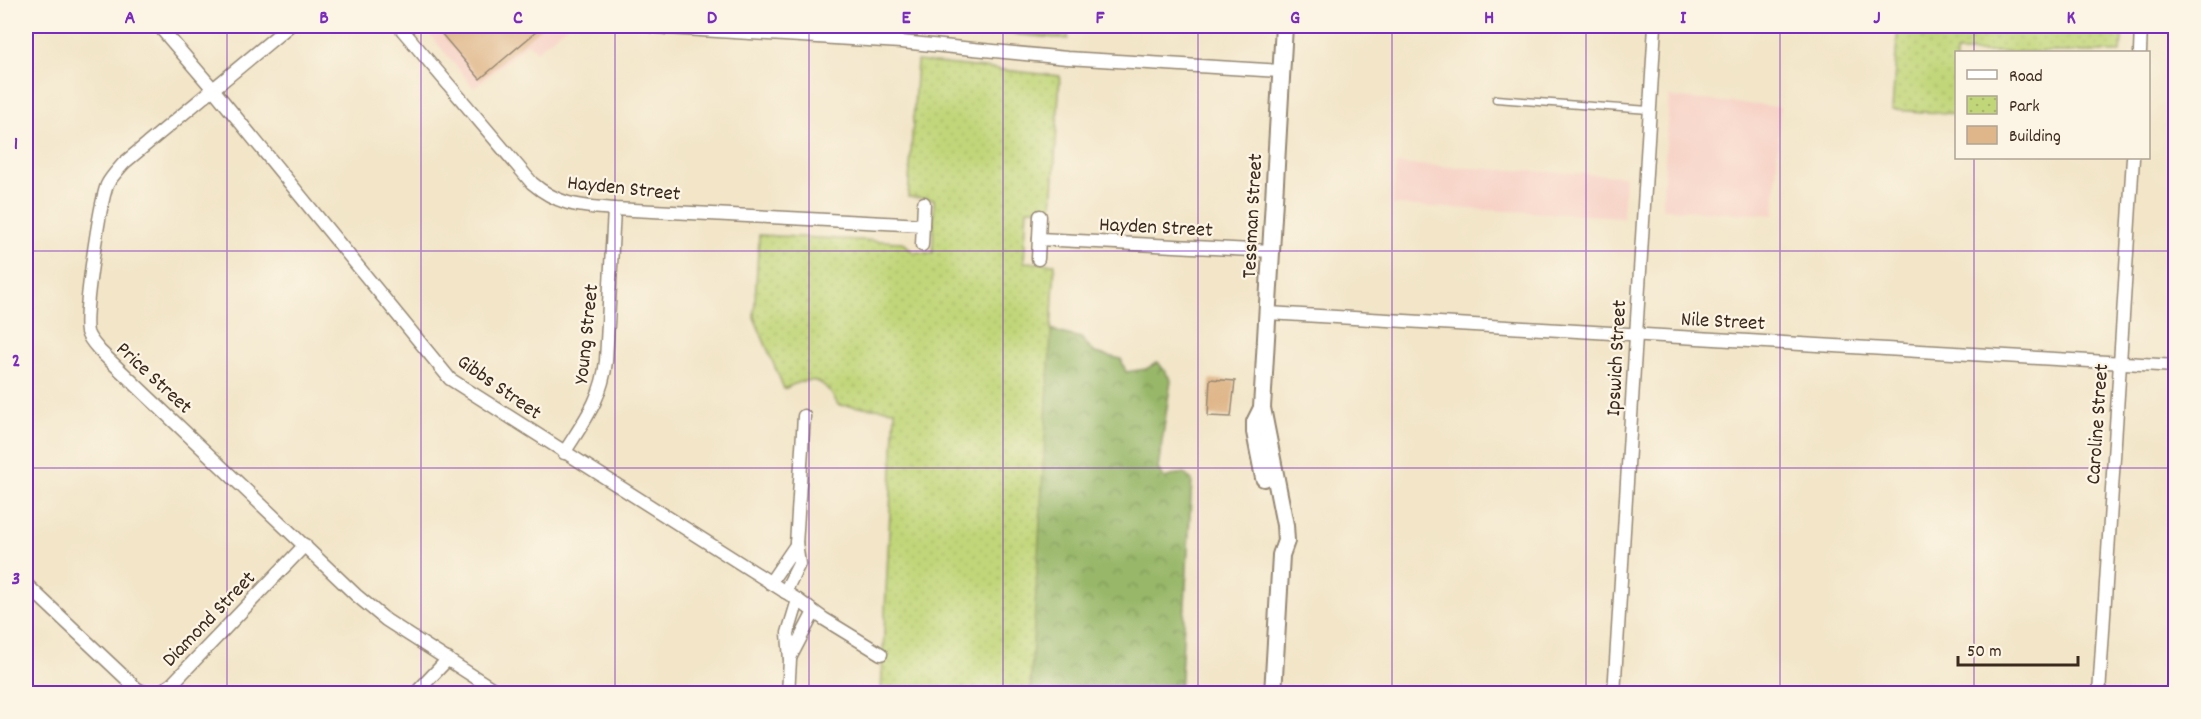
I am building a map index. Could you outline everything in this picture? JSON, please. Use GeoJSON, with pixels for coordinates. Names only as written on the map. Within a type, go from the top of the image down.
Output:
{"type":"FeatureCollection","features":[{"type":"Feature","properties":{"kind":"street","name":"Gibbs Street"},"geometry":{"type":"LineString","coordinates":[[159,26],[450,379],[881,654]]}},
{"type":"Feature","properties":{"kind":"street","name":"Price Street"},"geometry":{"type":"LineString","coordinates":[[289,26],[124,163],[110,181],[102,204],[88,302],[87,330],[90,339],[100,351],[356,595],[386,620],[501,693]]}},
{"type":"Feature","properties":{"kind":"street","name":"Hayden Street"},"geometry":{"type":"LineString","coordinates":[[399,26],[532,183],[541,191],[564,203],[614,209],[923,225]]}},
{"type":"Feature","properties":{"kind":"street"},"geometry":{"type":"LineString","coordinates":[[651,26],[901,42],[1067,58],[1281,71]]}},
{"type":"Feature","properties":{"kind":"street","name":"Tessman Street"},"geometry":{"type":"LineString","coordinates":[[1273,693],[1281,555],[1286,542],[1285,525],[1262,408],[1284,26]]}},
{"type":"Feature","properties":{"kind":"street","name":"Ipswich Street"},"geometry":{"type":"LineString","coordinates":[[1614,693],[1655,26]]}},
{"type":"Feature","properties":{"kind":"street"},"geometry":{"type":"LineString","coordinates":[[2139,51],[2141,26]]}},
{"type":"Feature","properties":{"kind":"street","name":"Caroline Street"},"geometry":{"type":"LineString","coordinates":[[2099,693],[2133,159]]}},
{"type":"Feature","properties":{"kind":"street"},"geometry":{"type":"LineString","coordinates":[[922,245],[924,203]]}},
{"type":"Feature","properties":{"kind":"street","name":"Young Street"},"geometry":{"type":"LineString","coordinates":[[564,453],[595,404],[602,384],[606,361],[614,209]]}},
{"type":"Feature","properties":{"kind":"street"},"geometry":{"type":"LineString","coordinates":[[1038,259],[1040,216]]}},
{"type":"Feature","properties":{"kind":"street","name":"Hayden Street"},"geometry":{"type":"LineString","coordinates":[[1039,239],[1271,252]]}},
{"type":"Feature","properties":{"kind":"street","name":"Nile Street"},"geometry":{"type":"LineString","coordinates":[[1268,313],[2175,366]]}},
{"type":"Feature","properties":{"kind":"street"},"geometry":{"type":"LineString","coordinates":[[770,583],[795,549],[804,416]]}},
{"type":"Feature","properties":{"kind":"street"},"geometry":{"type":"LineString","coordinates":[[785,592],[799,564],[796,540]]}},
{"type":"Feature","properties":{"kind":"street","name":"Diamond Street"},"geometry":{"type":"LineString","coordinates":[[26,584],[135,687],[145,693],[158,693],[172,684],[305,545]]}},
{"type":"Feature","properties":{"kind":"street"},"geometry":{"type":"LineString","coordinates":[[788,693],[790,660],[787,647],[788,633],[798,600]]}},
{"type":"Feature","properties":{"kind":"street"},"geometry":{"type":"LineString","coordinates":[[790,660],[814,612]]}},
{"type":"Feature","properties":{"kind":"street"},"geometry":{"type":"LineString","coordinates":[[415,693],[448,659]]}},
{"type":"Feature","properties":{"kind":"lane"},"geometry":{"type":"LineString","coordinates":[[1496,99],[1650,110]]}},
{"type":"Feature","properties":{"kind":"shaded area"},"geometry":{"type":"Polygon","coordinates":[[[423,26],[567,26],[537,51],[528,43],[474,88],[423,26]]]}},
{"type":"Feature","properties":{"kind":"shaded area"},"geometry":{"type":"Polygon","coordinates":[[[1669,97],[1780,107],[1774,215],[1662,209],[1669,97]]]}},
{"type":"Feature","properties":{"kind":"shaded area"},"geometry":{"type":"Polygon","coordinates":[[[1396,164],[1625,176],[1623,217],[1393,205],[1396,164]]]}},
{"type":"Feature","properties":{"kind":"green space"},"geometry":{"type":"Polygon","coordinates":[[[917,26],[1069,26],[1068,39],[917,26]]]}},
{"type":"Feature","properties":{"kind":"green space"},"geometry":{"type":"Polygon","coordinates":[[[1898,26],[2123,26],[2121,51],[1955,51],[1955,114],[1892,110],[1898,26]]]}},
{"type":"Feature","properties":{"kind":"green space"},"geometry":{"type":"Polygon","coordinates":[[[917,61],[1060,76],[1052,210],[1027,209],[1024,262],[1055,264],[1030,693],[881,693],[895,410],[838,405],[827,389],[816,381],[802,382],[784,389],[754,317],[759,235],[903,242],[913,252],[933,253],[934,199],[908,197],[917,61]]]}},
{"type":"Feature","properties":{"kind":"green space"},"geometry":{"type":"Polygon","coordinates":[[[1045,326],[1060,333],[1081,338],[1095,353],[1121,359],[1126,372],[1146,369],[1158,362],[1171,380],[1158,469],[1164,478],[1183,473],[1192,480],[1180,693],[889,694],[1045,326]]]}},
{"type":"Feature","properties":{"kind":"building"},"geometry":{"type":"Polygon","coordinates":[[[435,26],[543,26],[480,79],[435,26]]]}},
{"type":"Feature","properties":{"kind":"building"},"geometry":{"type":"Polygon","coordinates":[[[1210,379],[1235,381],[1231,417],[1208,416],[1210,379]]]}}]}
